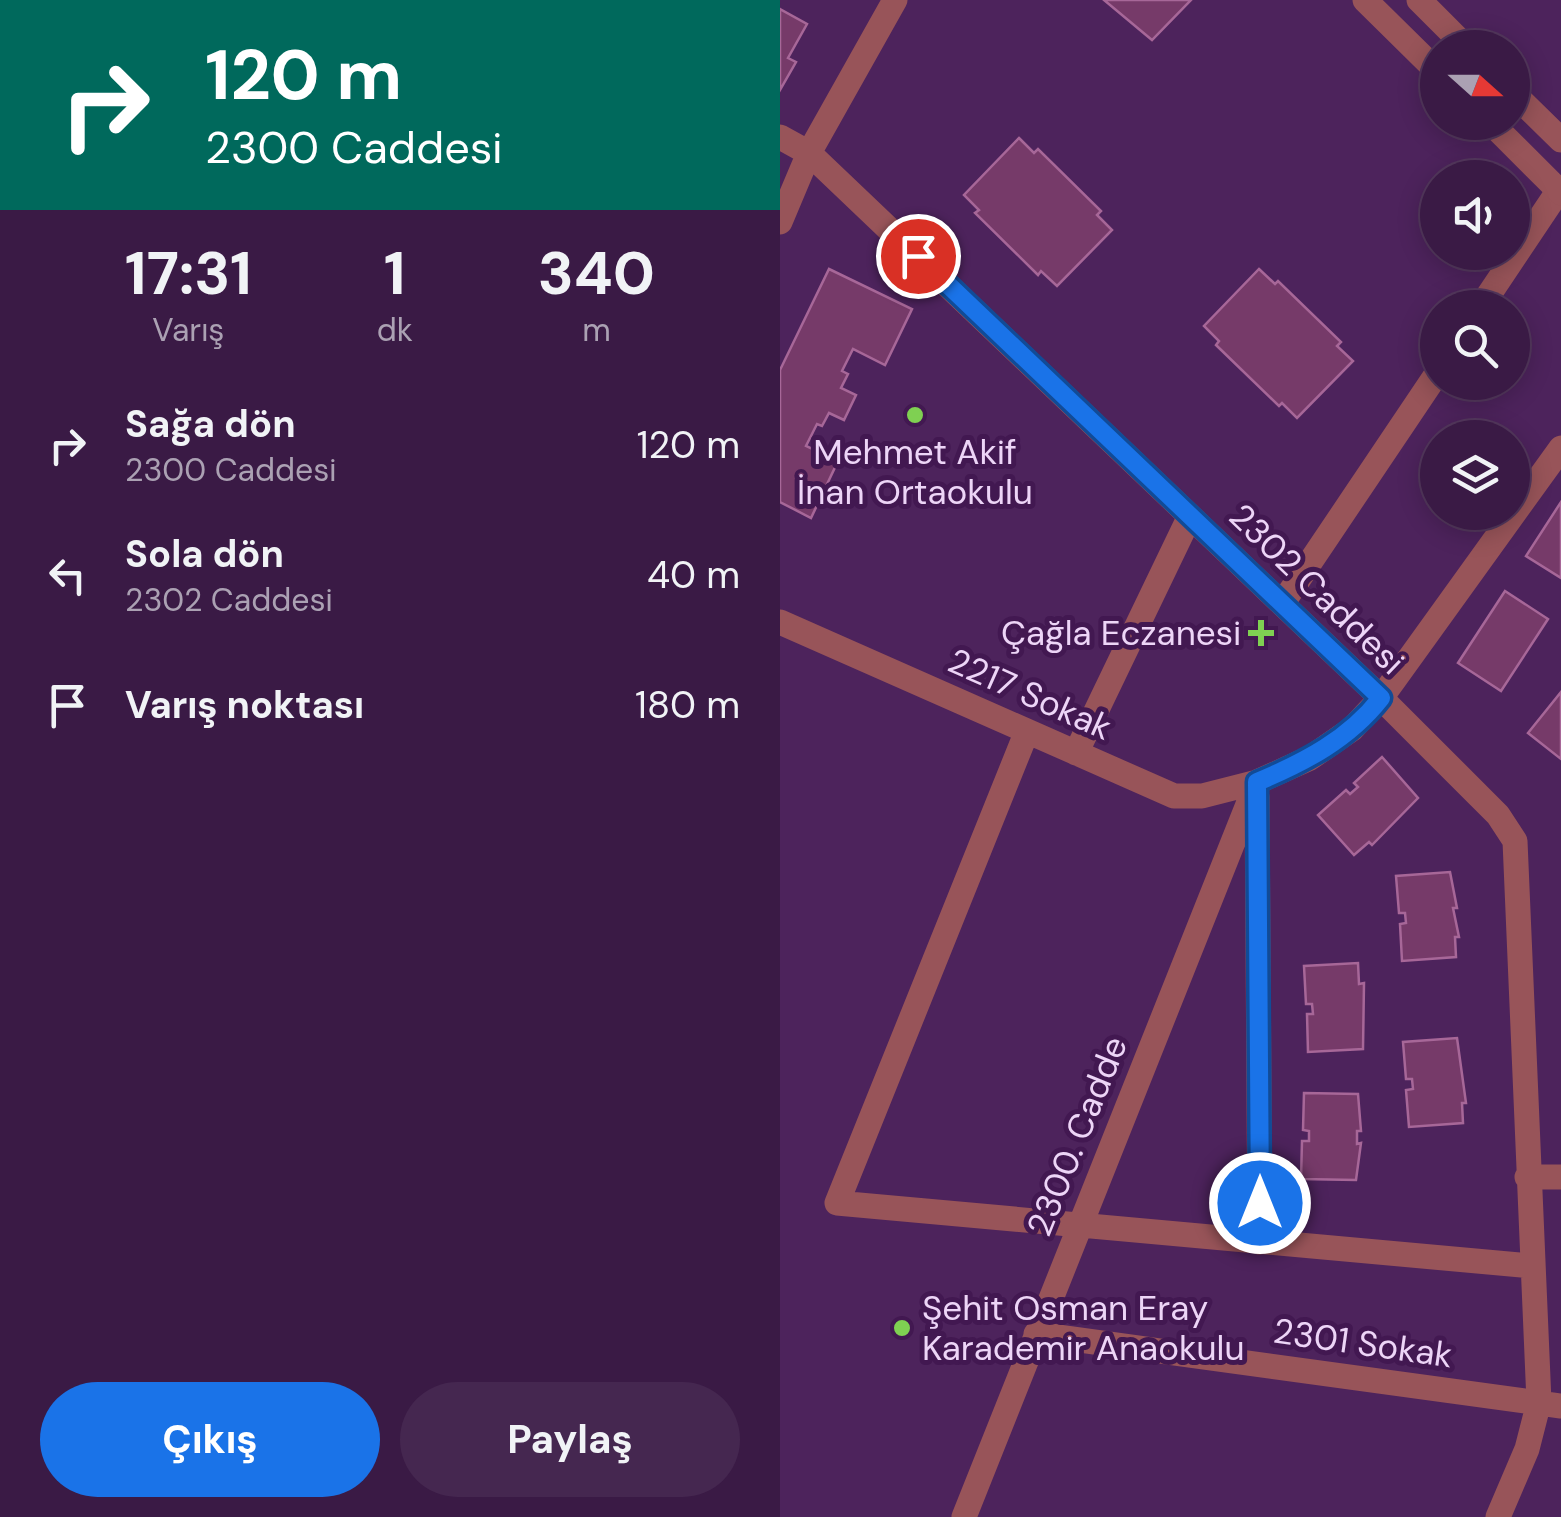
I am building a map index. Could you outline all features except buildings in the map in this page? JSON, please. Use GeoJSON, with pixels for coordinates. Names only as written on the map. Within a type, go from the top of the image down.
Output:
{"type":"FeatureCollection","features":[{"type":"Feature","properties":{"kind":"street"},"geometry":{"type":"LineString","coordinates":[[780,222],[808,153],[895,0]]}},
{"type":"Feature","properties":{"kind":"street"},"geometry":{"type":"LineString","coordinates":[[1364,0],[1420,54]]}},
{"type":"Feature","properties":{"kind":"street"},"geometry":{"type":"LineString","coordinates":[[1419,0],[1449,30]]}},
{"type":"Feature","properties":{"kind":"street"},"geometry":{"type":"LineString","coordinates":[[1530,110],[1561,140]]}},
{"type":"Feature","properties":{"kind":"street","name":"2302 Caddesi"},"geometry":{"type":"LineString","coordinates":[[780,136],[808,153],[1381,698],[1498,815],[1515,841],[1532,1266],[1550,1404],[1498,1517]]}},
{"type":"Feature","properties":{"kind":"street"},"geometry":{"type":"LineString","coordinates":[[1492,290],[1560,190],[1509,140]]}},
{"type":"Feature","properties":{"kind":"street"},"geometry":{"type":"LineString","coordinates":[[1282,604],[1420,399]]}},
{"type":"Feature","properties":{"kind":"street","name":"2217 Sokak"},"geometry":{"type":"LineString","coordinates":[[780,622],[1174,796],[1202,796],[1257,782],[1352,730],[1381,698],[1561,448]]}},
{"type":"Feature","properties":{"kind":"street"},"geometry":{"type":"LineString","coordinates":[[1076,753],[1190,516]]}},
{"type":"Feature","properties":{"kind":"street"},"geometry":{"type":"LineString","coordinates":[[1027,731],[838,1203],[1532,1266]]}},
{"type":"Feature","properties":{"kind":"street"},"geometry":{"type":"LineString","coordinates":[[1257,782],[1260,1242]]}},
{"type":"Feature","properties":{"kind":"street","name":"2300. Cadde"},"geometry":{"type":"LineString","coordinates":[[964,1517],[1257,782]]}},
{"type":"Feature","properties":{"kind":"street"},"geometry":{"type":"LineString","coordinates":[[1527,1176],[1561,1178]]}},
{"type":"Feature","properties":{"kind":"street","name":"2301 Sokak"},"geometry":{"type":"LineString","coordinates":[[1036,1334],[1550,1404]]}},
{"type":"Feature","properties":{"kind":"place","name":"Mehmet Akif İnan Ortaokulu"},"geometry":{"type":"Point","coordinates":[915,415]}},
{"type":"Feature","properties":{"kind":"place","name":"Çağla Eczanesi"},"geometry":{"type":"Point","coordinates":[1261,633]}},
{"type":"Feature","properties":{"kind":"place","name":"Şehit Osman Eray Karademir Anaokulu"},"geometry":{"type":"Point","coordinates":[902,1328]}},
{"type":"Feature","properties":{"kind":"route"},"geometry":{"type":"LineString","coordinates":[[918,256],[1381,698],[1352,730],[1330,745],[1257,782],[1260,1203]]}}]}
